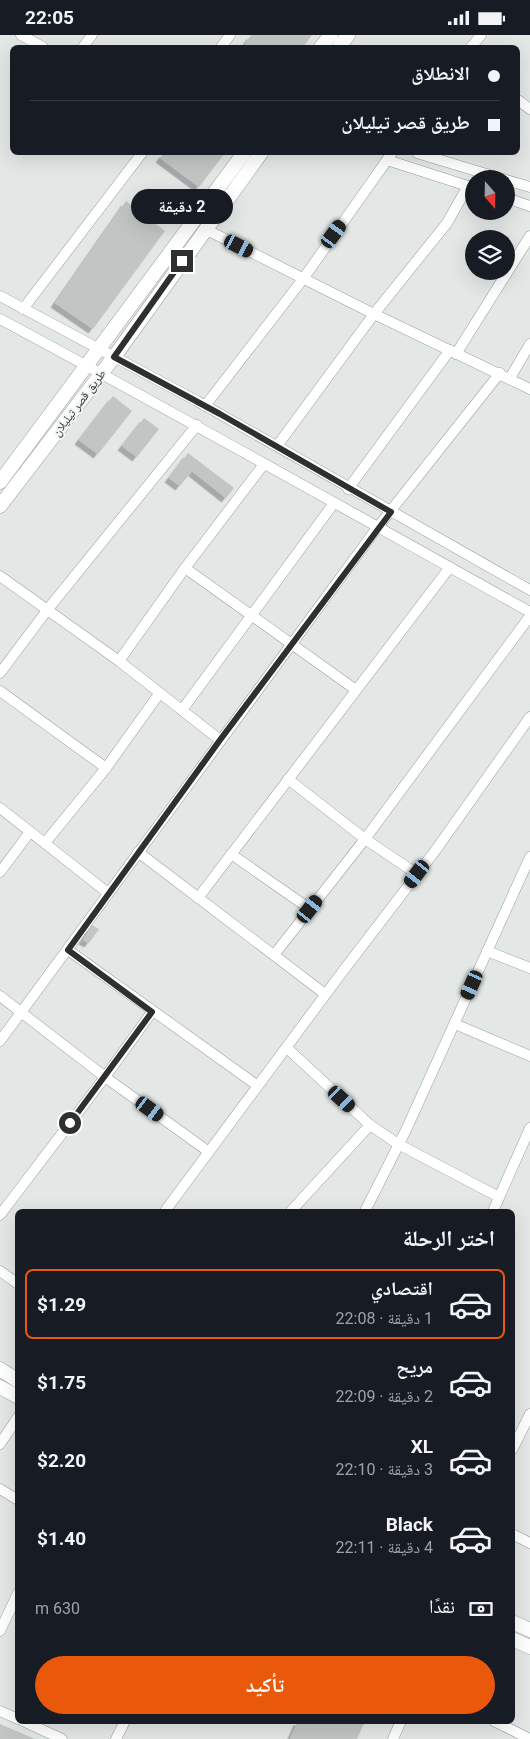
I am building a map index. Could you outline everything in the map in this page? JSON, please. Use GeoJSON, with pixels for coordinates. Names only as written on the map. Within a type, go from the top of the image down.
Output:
{"type":"FeatureCollection","features":[{"type":"Feature","properties":{"kind":"main road"},"geometry":{"type":"LineString","coordinates":[[323,45],[331,35]]}},
{"type":"Feature","properties":{"kind":"main road","name":"طريق قصر تيليلان"},"geometry":{"type":"LineString","coordinates":[[0,482],[88,366],[243,155]]}},
{"type":"Feature","properties":{"kind":"main road","name":"طريق قصر تيليلان"},"geometry":{"type":"LineString","coordinates":[[0,506],[114,357],[260,155]]}},
{"type":"Feature","properties":{"kind":"main road"},"geometry":{"type":"LineString","coordinates":[[0,1369],[15,1379]]}},
{"type":"Feature","properties":{"kind":"main road"},"geometry":{"type":"LineString","coordinates":[[0,1387],[15,1395]]}},
{"type":"Feature","properties":{"kind":"main road"},"geometry":{"type":"LineString","coordinates":[[515,1623],[530,1630]]}},
{"type":"Feature","properties":{"kind":"main road"},"geometry":{"type":"LineString","coordinates":[[515,1640],[530,1647]]}},
{"type":"Feature","properties":{"kind":"street"},"geometry":{"type":"LineString","coordinates":[[22,35],[40,45]]}},
{"type":"Feature","properties":{"kind":"street"},"geometry":{"type":"LineString","coordinates":[[473,45],[481,35]]}},
{"type":"Feature","properties":{"kind":"street"},"geometry":{"type":"LineString","coordinates":[[23,309],[140,155]]}},
{"type":"Feature","properties":{"kind":"street"},"geometry":{"type":"LineString","coordinates":[[424,155],[475,170]]}},
{"type":"Feature","properties":{"kind":"street"},"geometry":{"type":"LineString","coordinates":[[205,406],[303,279],[390,156],[465,185]]}},
{"type":"Feature","properties":{"kind":"street"},"geometry":{"type":"LineString","coordinates":[[515,182],[530,187]]}},
{"type":"Feature","properties":{"kind":"street"},"geometry":{"type":"LineString","coordinates":[[277,446],[374,314],[447,223],[465,196]]}},
{"type":"Feature","properties":{"kind":"street"},"geometry":{"type":"LineString","coordinates":[[515,201],[530,206]]}},
{"type":"Feature","properties":{"kind":"street"},"geometry":{"type":"LineString","coordinates":[[205,229],[374,314],[530,389]]}},
{"type":"Feature","properties":{"kind":"street"},"geometry":{"type":"LineString","coordinates":[[348,489],[453,352],[530,236]]}},
{"type":"Feature","properties":{"kind":"street"},"geometry":{"type":"LineString","coordinates":[[0,296],[205,406],[277,446],[348,489],[530,590]]}},
{"type":"Feature","properties":{"kind":"street"},"geometry":{"type":"LineString","coordinates":[[0,319],[197,425],[377,528],[530,612]]}},
{"type":"Feature","properties":{"kind":"street"},"geometry":{"type":"LineString","coordinates":[[510,378],[530,345]]}},
{"type":"Feature","properties":{"kind":"street"},"geometry":{"type":"LineString","coordinates":[[0,1041],[377,528],[500,373]]}},
{"type":"Feature","properties":{"kind":"street"},"geometry":{"type":"LineString","coordinates":[[0,673],[48,609],[197,425]]}},
{"type":"Feature","properties":{"kind":"street"},"geometry":{"type":"LineString","coordinates":[[119,661],[185,568],[264,464]]}},
{"type":"Feature","properties":{"kind":"street"},"geometry":{"type":"LineString","coordinates":[[182,710],[334,503]]}},
{"type":"Feature","properties":{"kind":"street"},"geometry":{"type":"LineString","coordinates":[[198,898],[450,567]]}},
{"type":"Feature","properties":{"kind":"street"},"geometry":{"type":"LineString","coordinates":[[185,568],[356,691]]}},
{"type":"Feature","properties":{"kind":"street"},"geometry":{"type":"LineString","coordinates":[[0,576],[119,661],[220,740]]}},
{"type":"Feature","properties":{"kind":"street"},"geometry":{"type":"LineString","coordinates":[[274,955],[365,839],[530,616]]}},
{"type":"Feature","properties":{"kind":"street"},"geometry":{"type":"LineString","coordinates":[[0,691],[106,768]]}},
{"type":"Feature","properties":{"kind":"street"},"geometry":{"type":"LineString","coordinates":[[45,843],[106,768],[159,694]]}},
{"type":"Feature","properties":{"kind":"street"},"geometry":{"type":"LineString","coordinates":[[166,1209],[417,874],[530,717]]}},
{"type":"Feature","properties":{"kind":"street"},"geometry":{"type":"LineString","coordinates":[[288,779],[365,839],[417,874]]}},
{"type":"Feature","properties":{"kind":"street"},"geometry":{"type":"LineString","coordinates":[[0,808],[108,893]]}},
{"type":"Feature","properties":{"kind":"street"},"geometry":{"type":"LineString","coordinates":[[0,872],[30,831]]}},
{"type":"Feature","properties":{"kind":"street"},"geometry":{"type":"LineString","coordinates":[[138,852],[326,994]]}},
{"type":"Feature","properties":{"kind":"street"},"geometry":{"type":"LineString","coordinates":[[230,854],[310,909]]}},
{"type":"Feature","properties":{"kind":"street"},"geometry":{"type":"LineString","coordinates":[[367,1209],[530,857]]}},
{"type":"Feature","properties":{"kind":"street"},"geometry":{"type":"LineString","coordinates":[[68,950],[152,1012],[258,1086]]}},
{"type":"Feature","properties":{"kind":"street"},"geometry":{"type":"LineString","coordinates":[[488,951],[530,968]]}},
{"type":"Feature","properties":{"kind":"street"},"geometry":{"type":"LineString","coordinates":[[0,996],[105,1077],[209,1152]]}},
{"type":"Feature","properties":{"kind":"street"},"geometry":{"type":"LineString","coordinates":[[0,1215],[152,1012]]}},
{"type":"Feature","properties":{"kind":"street"},"geometry":{"type":"LineString","coordinates":[[454,1024],[530,1056]]}},
{"type":"Feature","properties":{"kind":"street"},"geometry":{"type":"LineString","coordinates":[[287,1048],[370,1125],[398,1144],[499,1197]]}},
{"type":"Feature","properties":{"kind":"street"},"geometry":{"type":"LineString","coordinates":[[293,1209],[370,1125]]}},
{"type":"Feature","properties":{"kind":"street"},"geometry":{"type":"LineString","coordinates":[[494,1209],[530,1128]]}},
{"type":"Feature","properties":{"kind":"street"},"geometry":{"type":"LineString","coordinates":[[0,1271],[15,1282]]}},
{"type":"Feature","properties":{"kind":"street"},"geometry":{"type":"LineString","coordinates":[[515,1444],[530,1414]]}},
{"type":"Feature","properties":{"kind":"street"},"geometry":{"type":"LineString","coordinates":[[0,1444],[15,1422]]}},
{"type":"Feature","properties":{"kind":"street"},"geometry":{"type":"LineString","coordinates":[[0,1489],[15,1498]]}},
{"type":"Feature","properties":{"kind":"street"},"geometry":{"type":"LineString","coordinates":[[515,1536],[530,1543]]}},
{"type":"Feature","properties":{"kind":"street"},"geometry":{"type":"LineString","coordinates":[[0,1631],[15,1599]]}},
{"type":"Feature","properties":{"kind":"street"},"geometry":{"type":"LineString","coordinates":[[0,1711],[15,1718]]}},
{"type":"Feature","properties":{"kind":"street"},"geometry":{"type":"LineString","coordinates":[[30,1724],[62,1739]]}},
{"type":"Feature","properties":{"kind":"street"},"geometry":{"type":"LineString","coordinates":[[116,1739],[124,1724]]}},
{"type":"Feature","properties":{"kind":"street"},"geometry":{"type":"LineString","coordinates":[[392,1739],[400,1724]]}},
{"type":"Feature","properties":{"kind":"street"},"geometry":{"type":"LineString","coordinates":[[500,1724],[530,1739]]}},
{"type":"Feature","properties":{"kind":"building"},"geometry":{"type":"Polygon","coordinates":[[[251,35],[312,35],[304,45],[245,44],[251,35]]]}},
{"type":"Feature","properties":{"kind":"building"},"geometry":{"type":"Polygon","coordinates":[[[162,155],[223,155],[199,187],[160,158],[162,155]]]}},
{"type":"Feature","properties":{"kind":"building"},"geometry":{"type":"Polygon","coordinates":[[[126,201],[165,231],[93,329],[55,303],[126,201]]]}},
{"type":"Feature","properties":{"kind":"building"},"geometry":{"type":"Polygon","coordinates":[[[113,396],[132,411],[98,454],[79,440],[113,396]]]}},
{"type":"Feature","properties":{"kind":"building"},"geometry":{"type":"Polygon","coordinates":[[[144,418],[159,429],[137,457],[122,446],[144,418]]]}},
{"type":"Feature","properties":{"kind":"building"},"geometry":{"type":"Polygon","coordinates":[[[188,453],[234,488],[226,498],[192,471],[180,486],[169,478],[188,453]]]}},
{"type":"Feature","properties":{"kind":"building"},"geometry":{"type":"Polygon","coordinates":[[[92,925],[99,929],[89,943],[83,940],[92,925]]]}},
{"type":"Feature","properties":{"kind":"building"},"geometry":{"type":"Polygon","coordinates":[[[0,1724],[35,1739],[0,1739],[0,1724]]]}},
{"type":"Feature","properties":{"kind":"building"},"geometry":{"type":"Polygon","coordinates":[[[297,1724],[364,1724],[357,1739],[290,1739],[297,1724]]]}},
{"type":"Feature","properties":{"kind":"route"},"geometry":{"type":"LineString","coordinates":[[70,1123],[152,1012],[68,950],[220,740],[377,528],[391,512],[197,401],[114,357],[182,261]]}}]}
